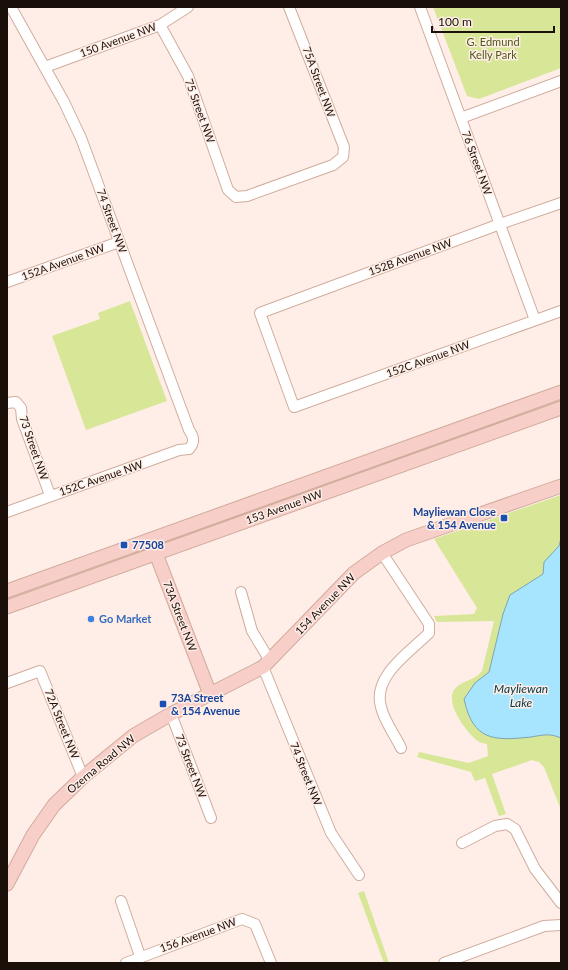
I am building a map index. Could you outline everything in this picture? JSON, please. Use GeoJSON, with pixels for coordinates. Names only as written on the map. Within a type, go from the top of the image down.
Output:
{"type":"FeatureCollection","features":[{"type":"Feature","properties":{"kind":"main road","name":"153 Avenue NW"},"geometry":{"type":"LineString","coordinates":[[7,591],[150,538],[561,392]]}},
{"type":"Feature","properties":{"kind":"main road","name":"153 Avenue NW"},"geometry":{"type":"LineString","coordinates":[[7,607],[561,408]]}},
{"type":"Feature","properties":{"kind":"main road","name":"154 Avenue NW"},"geometry":{"type":"LineString","coordinates":[[210,694],[266,664],[335,591],[354,573],[382,554],[413,538],[561,486]]}},
{"type":"Feature","properties":{"kind":"main road","name":"73A Street NW"},"geometry":{"type":"LineString","coordinates":[[150,538],[210,694]]}},
{"type":"Feature","properties":{"kind":"main road","name":"Ozerna Road NW"},"geometry":{"type":"LineString","coordinates":[[7,884],[33,835],[54,805],[83,777],[133,736],[210,694]]}},
{"type":"Feature","properties":{"kind":"street","name":"74 Street NW"},"geometry":{"type":"LineString","coordinates":[[11,7],[45,67],[81,138],[189,430],[193,437],[194,444]]}},
{"type":"Feature","properties":{"kind":"street","name":"150 Avenue NW"},"geometry":{"type":"LineString","coordinates":[[45,67],[160,25],[188,7]]}},
{"type":"Feature","properties":{"kind":"street","name":"75A Street NW"},"geometry":{"type":"LineString","coordinates":[[236,197],[248,196],[334,165],[343,157],[344,147],[289,7]]}},
{"type":"Feature","properties":{"kind":"street","name":"76 Street NW"},"geometry":{"type":"LineString","coordinates":[[420,7],[535,320]]}},
{"type":"Feature","properties":{"kind":"street","name":"75 Street NW"},"geometry":{"type":"LineString","coordinates":[[160,25],[188,76],[228,190],[236,197]]}},
{"type":"Feature","properties":{"kind":"street"},"geometry":{"type":"LineString","coordinates":[[461,118],[561,81]]}},
{"type":"Feature","properties":{"kind":"street","name":"152B Avenue NW"},"geometry":{"type":"LineString","coordinates":[[294,407],[260,313],[500,224],[561,203]]}},
{"type":"Feature","properties":{"kind":"street","name":"152A Avenue NW"},"geometry":{"type":"LineString","coordinates":[[7,282],[120,242]]}},
{"type":"Feature","properties":{"kind":"street","name":"152C Avenue NW"},"geometry":{"type":"LineString","coordinates":[[294,407],[561,311]]}},
{"type":"Feature","properties":{"kind":"street","name":"73 Street NW"},"geometry":{"type":"LineString","coordinates":[[11,402],[21,408],[22,419],[50,495]]}},
{"type":"Feature","properties":{"kind":"street","name":"152C Avenue NW"},"geometry":{"type":"LineString","coordinates":[[7,512],[50,495],[179,450],[190,449],[194,444]]}},
{"type":"Feature","properties":{"kind":"street"},"geometry":{"type":"LineString","coordinates":[[382,554],[429,624],[429,633],[387,674],[380,692],[380,707],[401,748]]}},
{"type":"Feature","properties":{"kind":"street","name":"74 Street NW"},"geometry":{"type":"LineString","coordinates":[[241,592],[252,631],[331,834],[359,875]]}},
{"type":"Feature","properties":{"kind":"street","name":"72A Street NW"},"geometry":{"type":"LineString","coordinates":[[7,683],[40,671],[83,777]]}},
{"type":"Feature","properties":{"kind":"street","name":"73 Street NW"},"geometry":{"type":"LineString","coordinates":[[171,714],[210,818]]}},
{"type":"Feature","properties":{"kind":"street"},"geometry":{"type":"LineString","coordinates":[[462,844],[494,826],[507,824],[515,829],[535,869],[561,903]]}},
{"type":"Feature","properties":{"kind":"street"},"geometry":{"type":"LineString","coordinates":[[121,901],[140,956]]}},
{"type":"Feature","properties":{"kind":"street","name":"156 Avenue NW"},"geometry":{"type":"LineString","coordinates":[[126,963],[140,956],[242,919],[255,924],[271,963]]}},
{"type":"Feature","properties":{"kind":"street"},"geometry":{"type":"LineString","coordinates":[[444,963],[544,926],[561,925]]}},
{"type":"Feature","properties":{"kind":"green space","name":"G. Edmund Kelly Park"},"geometry":{"type":"Polygon","coordinates":[[[433,7],[561,7],[561,68],[479,99],[467,96],[433,7]]]}},
{"type":"Feature","properties":{"kind":"green space"},"geometry":{"type":"Polygon","coordinates":[[[130,301],[167,401],[86,430],[52,336],[100,319],[98,313],[130,301]]]}},
{"type":"Feature","properties":{"kind":"green space"},"geometry":{"type":"Polygon","coordinates":[[[561,495],[561,810],[544,767],[539,762],[532,760],[492,774],[506,814],[499,816],[485,778],[475,781],[471,772],[417,757],[419,752],[469,763],[488,756],[487,744],[480,742],[473,737],[458,718],[452,703],[452,696],[454,690],[460,684],[476,677],[482,671],[494,621],[437,622],[434,616],[474,614],[477,608],[434,539],[561,495]]]}},
{"type":"Feature","properties":{"kind":"green space"},"geometry":{"type":"Polygon","coordinates":[[[364,891],[389,963],[384,963],[358,893],[364,891]]]}},
{"type":"Feature","properties":{"kind":"water","name":"Mayliewan Lake"},"geometry":{"type":"Polygon","coordinates":[[[561,538],[561,738],[553,735],[546,735],[506,739],[487,735],[479,731],[473,723],[464,699],[475,683],[489,672],[503,614],[510,595],[543,574],[544,562],[559,546],[561,538]]]}},
{"type":"Feature","properties":{"kind":"place","name":"Mayliewan Close & 154 Avenue"},"geometry":{"type":"Point","coordinates":[504,518]}},
{"type":"Feature","properties":{"kind":"place","name":"77508"},"geometry":{"type":"Point","coordinates":[124,545]}},
{"type":"Feature","properties":{"kind":"place","name":"Go Market"},"geometry":{"type":"Point","coordinates":[91,619]}},
{"type":"Feature","properties":{"kind":"place","name":"73A Street & 154 Avenue"},"geometry":{"type":"Point","coordinates":[163,704]}}]}
